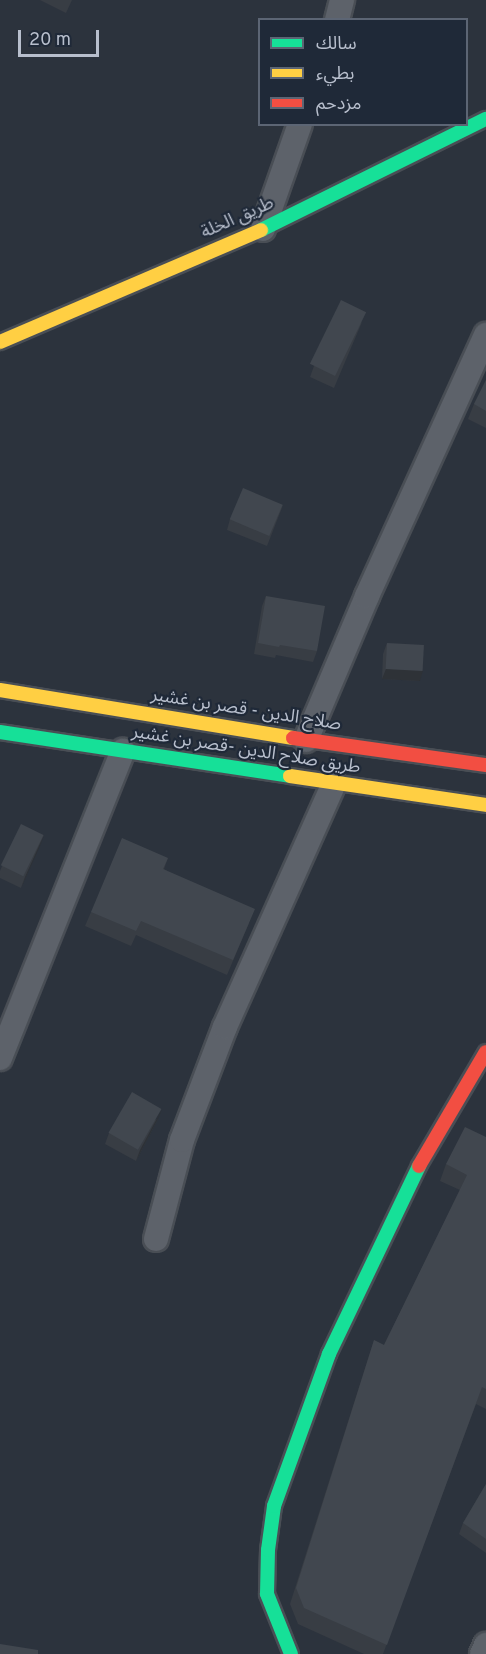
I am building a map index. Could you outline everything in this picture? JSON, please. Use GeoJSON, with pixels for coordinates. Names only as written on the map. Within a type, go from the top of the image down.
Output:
{"type":"FeatureCollection","features":[{"type":"Feature","properties":{"kind":"main road","name":"طريق الخلة"},"geometry":{"type":"LineString","coordinates":[[0,342],[262,229],[486,119]]}},
{"type":"Feature","properties":{"kind":"main road","name":"صلاح الدين - قصر بن غشير"},"geometry":{"type":"LineString","coordinates":[[0,690],[306,740],[486,765]]}},
{"type":"Feature","properties":{"kind":"main road","name":"طريق صلاح الدين -قصر بن غشير"},"geometry":{"type":"LineString","coordinates":[[0,732],[486,806]]}},
{"type":"Feature","properties":{"kind":"main road"},"geometry":{"type":"LineString","coordinates":[[291,1654],[274,1617],[267,1594],[268,1550],[274,1506],[329,1354],[408,1182],[486,1052]]}},
{"type":"Feature","properties":{"kind":"street"},"geometry":{"type":"LineString","coordinates":[[338,18],[342,0]]}},
{"type":"Feature","properties":{"kind":"street"},"geometry":{"type":"LineString","coordinates":[[262,229],[299,126]]}},
{"type":"Feature","properties":{"kind":"street"},"geometry":{"type":"LineString","coordinates":[[306,740],[367,596],[486,336]]}},
{"type":"Feature","properties":{"kind":"street"},"geometry":{"type":"LineString","coordinates":[[0,1058],[123,751]]}},
{"type":"Feature","properties":{"kind":"street"},"geometry":{"type":"LineString","coordinates":[[156,1239],[182,1140],[225,1027],[334,783]]}},
{"type":"Feature","properties":{"kind":"street"},"geometry":{"type":"LineString","coordinates":[[482,1654],[486,1646]]}},
{"type":"Feature","properties":{"kind":"building"},"geometry":{"type":"Polygon","coordinates":[[[341,300],[366,312],[335,376],[310,364],[341,300]]]}},
{"type":"Feature","properties":{"kind":"building"},"geometry":{"type":"Polygon","coordinates":[[[486,380],[486,411],[474,404],[486,380]]]}},
{"type":"Feature","properties":{"kind":"building"},"geometry":{"type":"Polygon","coordinates":[[[243,488],[283,505],[269,536],[230,519],[243,488]]]}},
{"type":"Feature","properties":{"kind":"building"},"geometry":{"type":"Polygon","coordinates":[[[266,596],[325,606],[317,651],[258,643],[266,596]]]}},
{"type":"Feature","properties":{"kind":"building"},"geometry":{"type":"Polygon","coordinates":[[[387,643],[424,645],[423,671],[386,669],[387,643]]]}},
{"type":"Feature","properties":{"kind":"building"},"geometry":{"type":"Polygon","coordinates":[[[21,824],[43,835],[23,876],[1,865],[21,824]]]}},
{"type":"Feature","properties":{"kind":"building"},"geometry":{"type":"Polygon","coordinates":[[[122,838],[168,858],[163,869],[255,909],[233,960],[141,921],[136,931],[91,912],[122,838]]]}},
{"type":"Feature","properties":{"kind":"building"},"geometry":{"type":"Polygon","coordinates":[[[132,1092],[161,1109],[138,1150],[108,1133],[132,1092]]]}},
{"type":"Feature","properties":{"kind":"building"},"geometry":{"type":"Polygon","coordinates":[[[465,1127],[486,1137],[486,1389],[482,1387],[387,1645],[304,1608],[296,1588],[374,1340],[384,1345],[467,1175],[446,1164],[465,1127]]]}},
{"type":"Feature","properties":{"kind":"building"},"geometry":{"type":"Polygon","coordinates":[[[486,1484],[486,1539],[463,1523],[486,1484]]]}},
{"type":"Feature","properties":{"kind":"building"},"geometry":{"type":"Polygon","coordinates":[[[0,1644],[38,1650],[38,1654],[0,1654],[0,1644]]]}},
{"type":"Feature","properties":{"kind":"traffic: fast"},"geometry":{"type":"LineString","coordinates":[[261,230],[486,119]]}},
{"type":"Feature","properties":{"kind":"traffic: fast"},"geometry":{"type":"LineString","coordinates":[[0,732],[290,776]]}},
{"type":"Feature","properties":{"kind":"traffic: fast"},"geometry":{"type":"LineString","coordinates":[[291,1654],[267,1594],[268,1550],[274,1506],[329,1354],[419,1166]]}},
{"type":"Feature","properties":{"kind":"traffic: slow"},"geometry":{"type":"LineString","coordinates":[[0,342],[261,230]]}},
{"type":"Feature","properties":{"kind":"traffic: slow"},"geometry":{"type":"LineString","coordinates":[[0,690],[293,738]]}},
{"type":"Feature","properties":{"kind":"traffic: slow"},"geometry":{"type":"LineString","coordinates":[[290,776],[486,805]]}},
{"type":"Feature","properties":{"kind":"traffic: jam"},"geometry":{"type":"LineString","coordinates":[[293,738],[486,765]]}},
{"type":"Feature","properties":{"kind":"traffic: jam"},"geometry":{"type":"LineString","coordinates":[[419,1166],[486,1052]]}}]}
